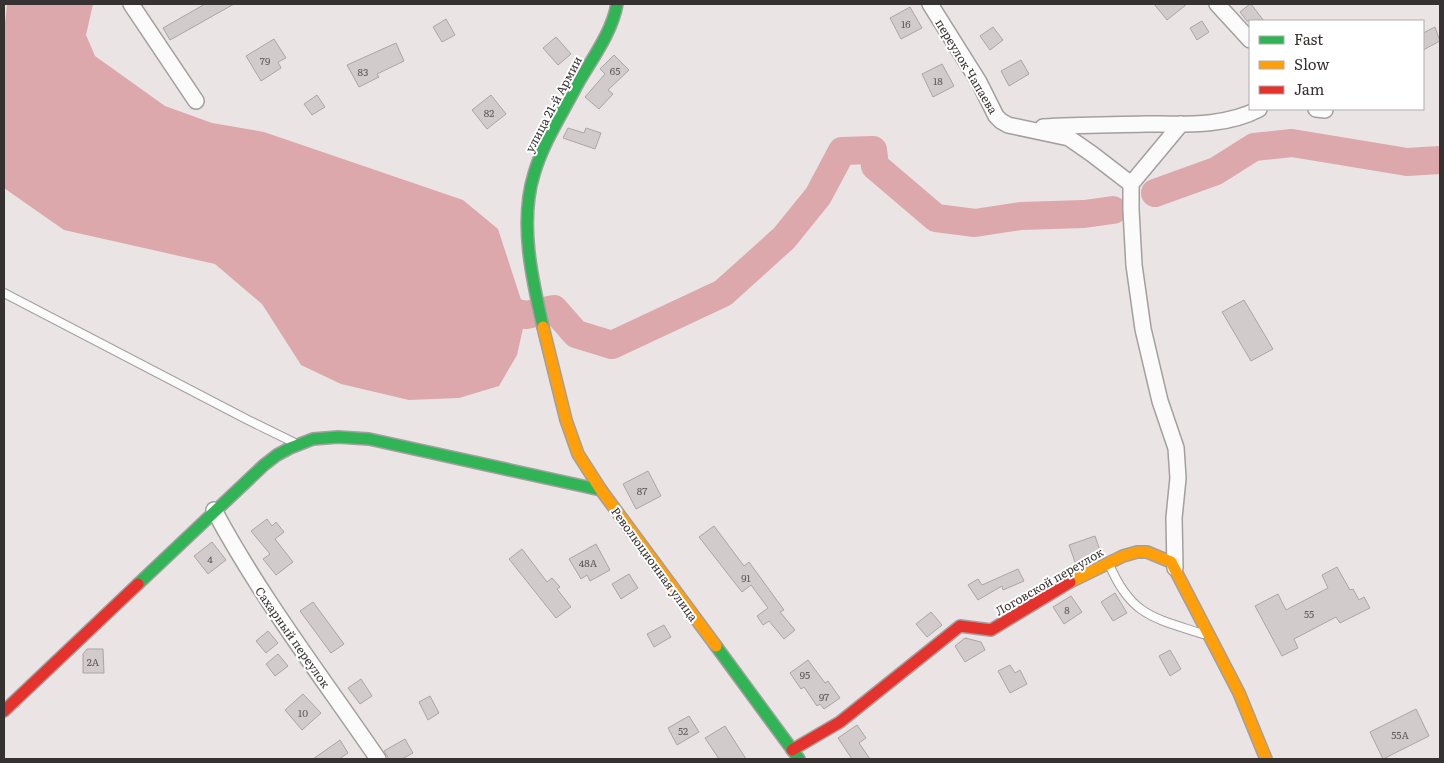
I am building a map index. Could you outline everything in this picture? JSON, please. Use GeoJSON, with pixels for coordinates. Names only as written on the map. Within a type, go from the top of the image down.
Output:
{"type":"FeatureCollection","features":[{"type":"Feature","properties":{"kind":"street"},"geometry":{"type":"LineString","coordinates":[[131,4],[196,101]]}},
{"type":"Feature","properties":{"kind":"street","name":"переулок Чапаева"},"geometry":{"type":"LineString","coordinates":[[930,4],[979,82],[996,116],[1008,125],[1029,128]]}},
{"type":"Feature","properties":{"kind":"street","name":"улица 21-й Армии"},"geometry":{"type":"LineString","coordinates":[[548,350],[529,245],[529,199],[536,166],[551,133],[604,36],[618,5]]}},
{"type":"Feature","properties":{"kind":"street"},"geometry":{"type":"LineString","coordinates":[[1220,5],[1249,39]]}},
{"type":"Feature","properties":{"kind":"street"},"geometry":{"type":"LineString","coordinates":[[1029,128],[1068,125],[1181,124],[1226,121],[1239,118],[1257,110]]}},
{"type":"Feature","properties":{"kind":"street"},"geometry":{"type":"LineString","coordinates":[[1181,124],[1131,184],[1130,210],[1134,265],[1143,329],[1160,401],[1176,448],[1178,478],[1174,518],[1175,568],[1186,593],[1239,693],[1266,759]]}},
{"type":"Feature","properties":{"kind":"street"},"geometry":{"type":"LineString","coordinates":[[1029,128],[1069,138],[1131,184]]}},
{"type":"Feature","properties":{"kind":"street","name":"Революционная улица"},"geometry":{"type":"LineString","coordinates":[[548,350],[570,436],[581,460],[601,490],[796,754]]}},
{"type":"Feature","properties":{"kind":"street"},"geometry":{"type":"LineString","coordinates":[[4,711],[214,510],[269,460],[296,443],[312,439],[330,438],[369,439],[601,490]]}},
{"type":"Feature","properties":{"kind":"street","name":"Сахарный переулок"},"geometry":{"type":"LineString","coordinates":[[214,510],[258,588],[378,759]]}},
{"type":"Feature","properties":{"kind":"street","name":"Логовской переулок"},"geometry":{"type":"LineString","coordinates":[[796,754],[840,722],[960,626],[969,625],[982,631],[991,630],[1073,580],[1108,562],[1136,552],[1147,552],[1162,557],[1171,562],[1175,568]]}},
{"type":"Feature","properties":{"kind":"lane"},"geometry":{"type":"LineString","coordinates":[[4,293],[296,443]]}},
{"type":"Feature","properties":{"kind":"lane"},"geometry":{"type":"LineString","coordinates":[[1108,562],[1115,579],[1130,600],[1145,613],[1160,620],[1208,635]]}},
{"type":"Feature","properties":{"kind":"shaded area"},"geometry":{"type":"Polygon","coordinates":[[[7,4],[93,4],[86,35],[95,56],[165,106],[212,123],[264,132],[463,200],[498,229],[526,315],[517,355],[499,386],[459,398],[409,400],[341,384],[301,365],[262,304],[215,264],[64,230],[4,188],[4,32],[7,4]]]}},
{"type":"Feature","properties":{"kind":"building"},"geometry":{"type":"Polygon","coordinates":[[[205,4],[234,4],[170,40],[163,28],[205,4]]]}},
{"type":"Feature","properties":{"kind":"building"},"geometry":{"type":"Polygon","coordinates":[[[1154,4],[1187,4],[1167,20],[1154,4]]]}},
{"type":"Feature","properties":{"kind":"building"},"geometry":{"type":"Polygon","coordinates":[[[1251,4],[1263,20],[1247,21],[1240,12],[1251,4]]]}},
{"type":"Feature","properties":{"kind":"building"},"geometry":{"type":"Polygon","coordinates":[[[910,7],[922,28],[901,39],[890,18],[910,7]]]}},
{"type":"Feature","properties":{"kind":"building"},"geometry":{"type":"Polygon","coordinates":[[[446,19],[455,35],[442,42],[433,27],[446,19]]]}},
{"type":"Feature","properties":{"kind":"building"},"geometry":{"type":"Polygon","coordinates":[[[1202,21],[1209,32],[1197,40],[1190,28],[1202,21]]]}},
{"type":"Feature","properties":{"kind":"building"},"geometry":{"type":"Polygon","coordinates":[[[993,27],[1003,40],[990,50],[980,36],[993,27]]]}},
{"type":"Feature","properties":{"kind":"building"},"geometry":{"type":"Polygon","coordinates":[[[1435,27],[1440,41],[1424,49],[1424,32],[1435,27]]]}},
{"type":"Feature","properties":{"kind":"building"},"geometry":{"type":"Polygon","coordinates":[[[556,37],[571,54],[558,65],[543,48],[556,37]]]}},
{"type":"Feature","properties":{"kind":"building"},"geometry":{"type":"Polygon","coordinates":[[[274,39],[286,58],[278,62],[281,68],[261,81],[246,56],[274,39]]]}},
{"type":"Feature","properties":{"kind":"building"},"geometry":{"type":"Polygon","coordinates":[[[396,43],[404,61],[377,74],[379,77],[359,87],[347,65],[396,43]]]}},
{"type":"Feature","properties":{"kind":"building"},"geometry":{"type":"Polygon","coordinates":[[[614,55],[629,70],[608,90],[613,94],[599,109],[585,97],[605,74],[600,69],[614,55]]]}},
{"type":"Feature","properties":{"kind":"building"},"geometry":{"type":"Polygon","coordinates":[[[1021,60],[1029,74],[1009,86],[1001,71],[1021,60]]]}},
{"type":"Feature","properties":{"kind":"building"},"geometry":{"type":"Polygon","coordinates":[[[942,64],[954,86],[933,97],[922,74],[942,64]]]}},
{"type":"Feature","properties":{"kind":"building"},"geometry":{"type":"Polygon","coordinates":[[[317,95],[325,107],[312,115],[304,104],[317,95]]]}},
{"type":"Feature","properties":{"kind":"building"},"geometry":{"type":"Polygon","coordinates":[[[491,95],[506,114],[487,129],[472,110],[491,95]]]}},
{"type":"Feature","properties":{"kind":"building"},"geometry":{"type":"Polygon","coordinates":[[[568,128],[584,133],[586,128],[601,133],[595,149],[563,138],[568,128]]]}},
{"type":"Feature","properties":{"kind":"building"},"geometry":{"type":"Polygon","coordinates":[[[1244,300],[1273,349],[1251,361],[1222,312],[1244,300]]]}},
{"type":"Feature","properties":{"kind":"building"},"geometry":{"type":"Polygon","coordinates":[[[648,471],[661,496],[636,509],[623,484],[648,471]]]}},
{"type":"Feature","properties":{"kind":"building"},"geometry":{"type":"Polygon","coordinates":[[[267,519],[272,526],[276,522],[284,532],[275,539],[293,562],[276,575],[263,559],[270,554],[251,531],[267,519]]]}},
{"type":"Feature","properties":{"kind":"building"},"geometry":{"type":"Polygon","coordinates":[[[714,526],[744,566],[749,562],[784,610],[780,612],[795,630],[784,639],[769,621],[763,625],[757,616],[768,608],[751,585],[742,592],[699,537],[714,526]]]}},
{"type":"Feature","properties":{"kind":"building"},"geometry":{"type":"Polygon","coordinates":[[[1095,536],[1101,553],[1076,565],[1069,545],[1095,536]]]}},
{"type":"Feature","properties":{"kind":"building"},"geometry":{"type":"Polygon","coordinates":[[[212,542],[226,560],[208,574],[194,556],[212,542]]]}},
{"type":"Feature","properties":{"kind":"building"},"geometry":{"type":"Polygon","coordinates":[[[596,544],[610,570],[590,581],[587,575],[581,579],[569,559],[596,544]]]}},
{"type":"Feature","properties":{"kind":"building"},"geometry":{"type":"Polygon","coordinates":[[[522,549],[547,582],[552,578],[560,587],[557,589],[571,607],[556,618],[509,559],[522,549]]]}},
{"type":"Feature","properties":{"kind":"building"},"geometry":{"type":"Polygon","coordinates":[[[1337,567],[1350,590],[1353,589],[1359,600],[1364,597],[1370,608],[1340,623],[1336,617],[1294,639],[1298,648],[1282,656],[1255,606],[1278,594],[1286,610],[1328,588],[1322,575],[1337,567]]]}},
{"type":"Feature","properties":{"kind":"building"},"geometry":{"type":"Polygon","coordinates":[[[1018,569],[1024,581],[1003,590],[1002,586],[978,600],[968,585],[978,579],[982,585],[1018,569]]]}},
{"type":"Feature","properties":{"kind":"building"},"geometry":{"type":"Polygon","coordinates":[[[629,574],[638,588],[621,599],[612,584],[629,574]]]}},
{"type":"Feature","properties":{"kind":"building"},"geometry":{"type":"Polygon","coordinates":[[[1115,593],[1127,613],[1113,621],[1101,602],[1115,593]]]}},
{"type":"Feature","properties":{"kind":"building"},"geometry":{"type":"Polygon","coordinates":[[[1071,596],[1082,612],[1064,624],[1053,607],[1071,596]]]}},
{"type":"Feature","properties":{"kind":"building"},"geometry":{"type":"Polygon","coordinates":[[[313,602],[344,644],[331,653],[300,611],[313,602]]]}},
{"type":"Feature","properties":{"kind":"building"},"geometry":{"type":"Polygon","coordinates":[[[931,612],[942,625],[927,637],[916,624],[931,612]]]}},
{"type":"Feature","properties":{"kind":"building"},"geometry":{"type":"Polygon","coordinates":[[[664,625],[671,637],[654,647],[647,634],[664,625]]]}},
{"type":"Feature","properties":{"kind":"building"},"geometry":{"type":"Polygon","coordinates":[[[268,631],[278,643],[266,653],[256,641],[268,631]]]}},
{"type":"Feature","properties":{"kind":"building"},"geometry":{"type":"Polygon","coordinates":[[[965,638],[981,642],[985,650],[965,662],[955,646],[965,638]]]}},
{"type":"Feature","properties":{"kind":"building"},"geometry":{"type":"Polygon","coordinates":[[[87,649],[103,649],[104,673],[83,673],[83,654],[87,649]]]}},
{"type":"Feature","properties":{"kind":"building"},"geometry":{"type":"Polygon","coordinates":[[[1170,650],[1181,669],[1170,676],[1159,656],[1170,650]]]}},
{"type":"Feature","properties":{"kind":"building"},"geometry":{"type":"Polygon","coordinates":[[[278,654],[288,666],[275,676],[266,664],[278,654]]]}},
{"type":"Feature","properties":{"kind":"building"},"geometry":{"type":"Polygon","coordinates":[[[808,660],[825,683],[828,681],[840,698],[824,709],[820,704],[817,706],[804,687],[801,689],[790,673],[808,660]]]}},
{"type":"Feature","properties":{"kind":"building"},"geometry":{"type":"Polygon","coordinates":[[[1010,665],[1015,673],[1020,670],[1027,684],[1010,693],[998,671],[1010,665]]]}},
{"type":"Feature","properties":{"kind":"building"},"geometry":{"type":"Polygon","coordinates":[[[361,679],[372,696],[360,704],[348,688],[361,679]]]}},
{"type":"Feature","properties":{"kind":"building"},"geometry":{"type":"Polygon","coordinates":[[[303,694],[321,713],[302,730],[285,710],[303,694]]]}},
{"type":"Feature","properties":{"kind":"building"},"geometry":{"type":"Polygon","coordinates":[[[430,696],[439,713],[428,720],[419,702],[430,696]]]}},
{"type":"Feature","properties":{"kind":"building"},"geometry":{"type":"Polygon","coordinates":[[[1416,709],[1429,736],[1383,759],[1370,732],[1416,709]]]}},
{"type":"Feature","properties":{"kind":"building"},"geometry":{"type":"Polygon","coordinates":[[[689,716],[699,732],[677,745],[668,728],[689,716]]]}},
{"type":"Feature","properties":{"kind":"building"},"geometry":{"type":"Polygon","coordinates":[[[857,725],[866,738],[859,743],[870,759],[852,759],[838,738],[857,725]]]}},
{"type":"Feature","properties":{"kind":"building"},"geometry":{"type":"Polygon","coordinates":[[[725,726],[746,759],[719,759],[705,738],[725,726]]]}},
{"type":"Feature","properties":{"kind":"building"},"geometry":{"type":"Polygon","coordinates":[[[405,739],[413,753],[402,759],[389,759],[384,751],[405,739]]]}},
{"type":"Feature","properties":{"kind":"building"},"geometry":{"type":"Polygon","coordinates":[[[340,740],[348,753],[339,759],[313,759],[340,740]]]}},
{"type":"Feature","properties":{"kind":"waterway"},"geometry":{"type":"LineString","coordinates":[[1155,193],[1216,171],[1254,147],[1292,143],[1407,162],[1440,160]]}},
{"type":"Feature","properties":{"kind":"waterway"},"geometry":{"type":"LineString","coordinates":[[490,309],[495,308],[526,315],[554,309],[576,334],[612,345],[723,293],[784,238],[818,196],[842,151],[873,150],[875,166],[936,218],[975,223],[1021,216],[1084,214],[1113,210]]}},
{"type":"Feature","properties":{"kind":"traffic: fast"},"geometry":{"type":"LineString","coordinates":[[543,327],[531,270],[527,231],[530,192],[534,174],[548,140],[606,36],[617,4]]}},
{"type":"Feature","properties":{"kind":"traffic: fast"},"geometry":{"type":"LineString","coordinates":[[138,584],[264,465],[290,448],[313,439],[338,437],[369,439],[601,490]]}},
{"type":"Feature","properties":{"kind":"traffic: fast"},"geometry":{"type":"LineString","coordinates":[[716,646],[799,759]]}},
{"type":"Feature","properties":{"kind":"traffic: slow"},"geometry":{"type":"LineString","coordinates":[[543,327],[566,420],[578,454],[601,490],[716,646]]}},
{"type":"Feature","properties":{"kind":"traffic: slow"},"geometry":{"type":"LineString","coordinates":[[1070,582],[1123,556],[1137,552],[1147,552],[1171,562],[1239,693],[1266,759]]}},
{"type":"Feature","properties":{"kind":"traffic: jam"},"geometry":{"type":"LineString","coordinates":[[792,750],[840,722],[960,626],[991,630],[1070,582]]}},
{"type":"Feature","properties":{"kind":"traffic: jam"},"geometry":{"type":"LineString","coordinates":[[4,711],[138,584]]}}]}
